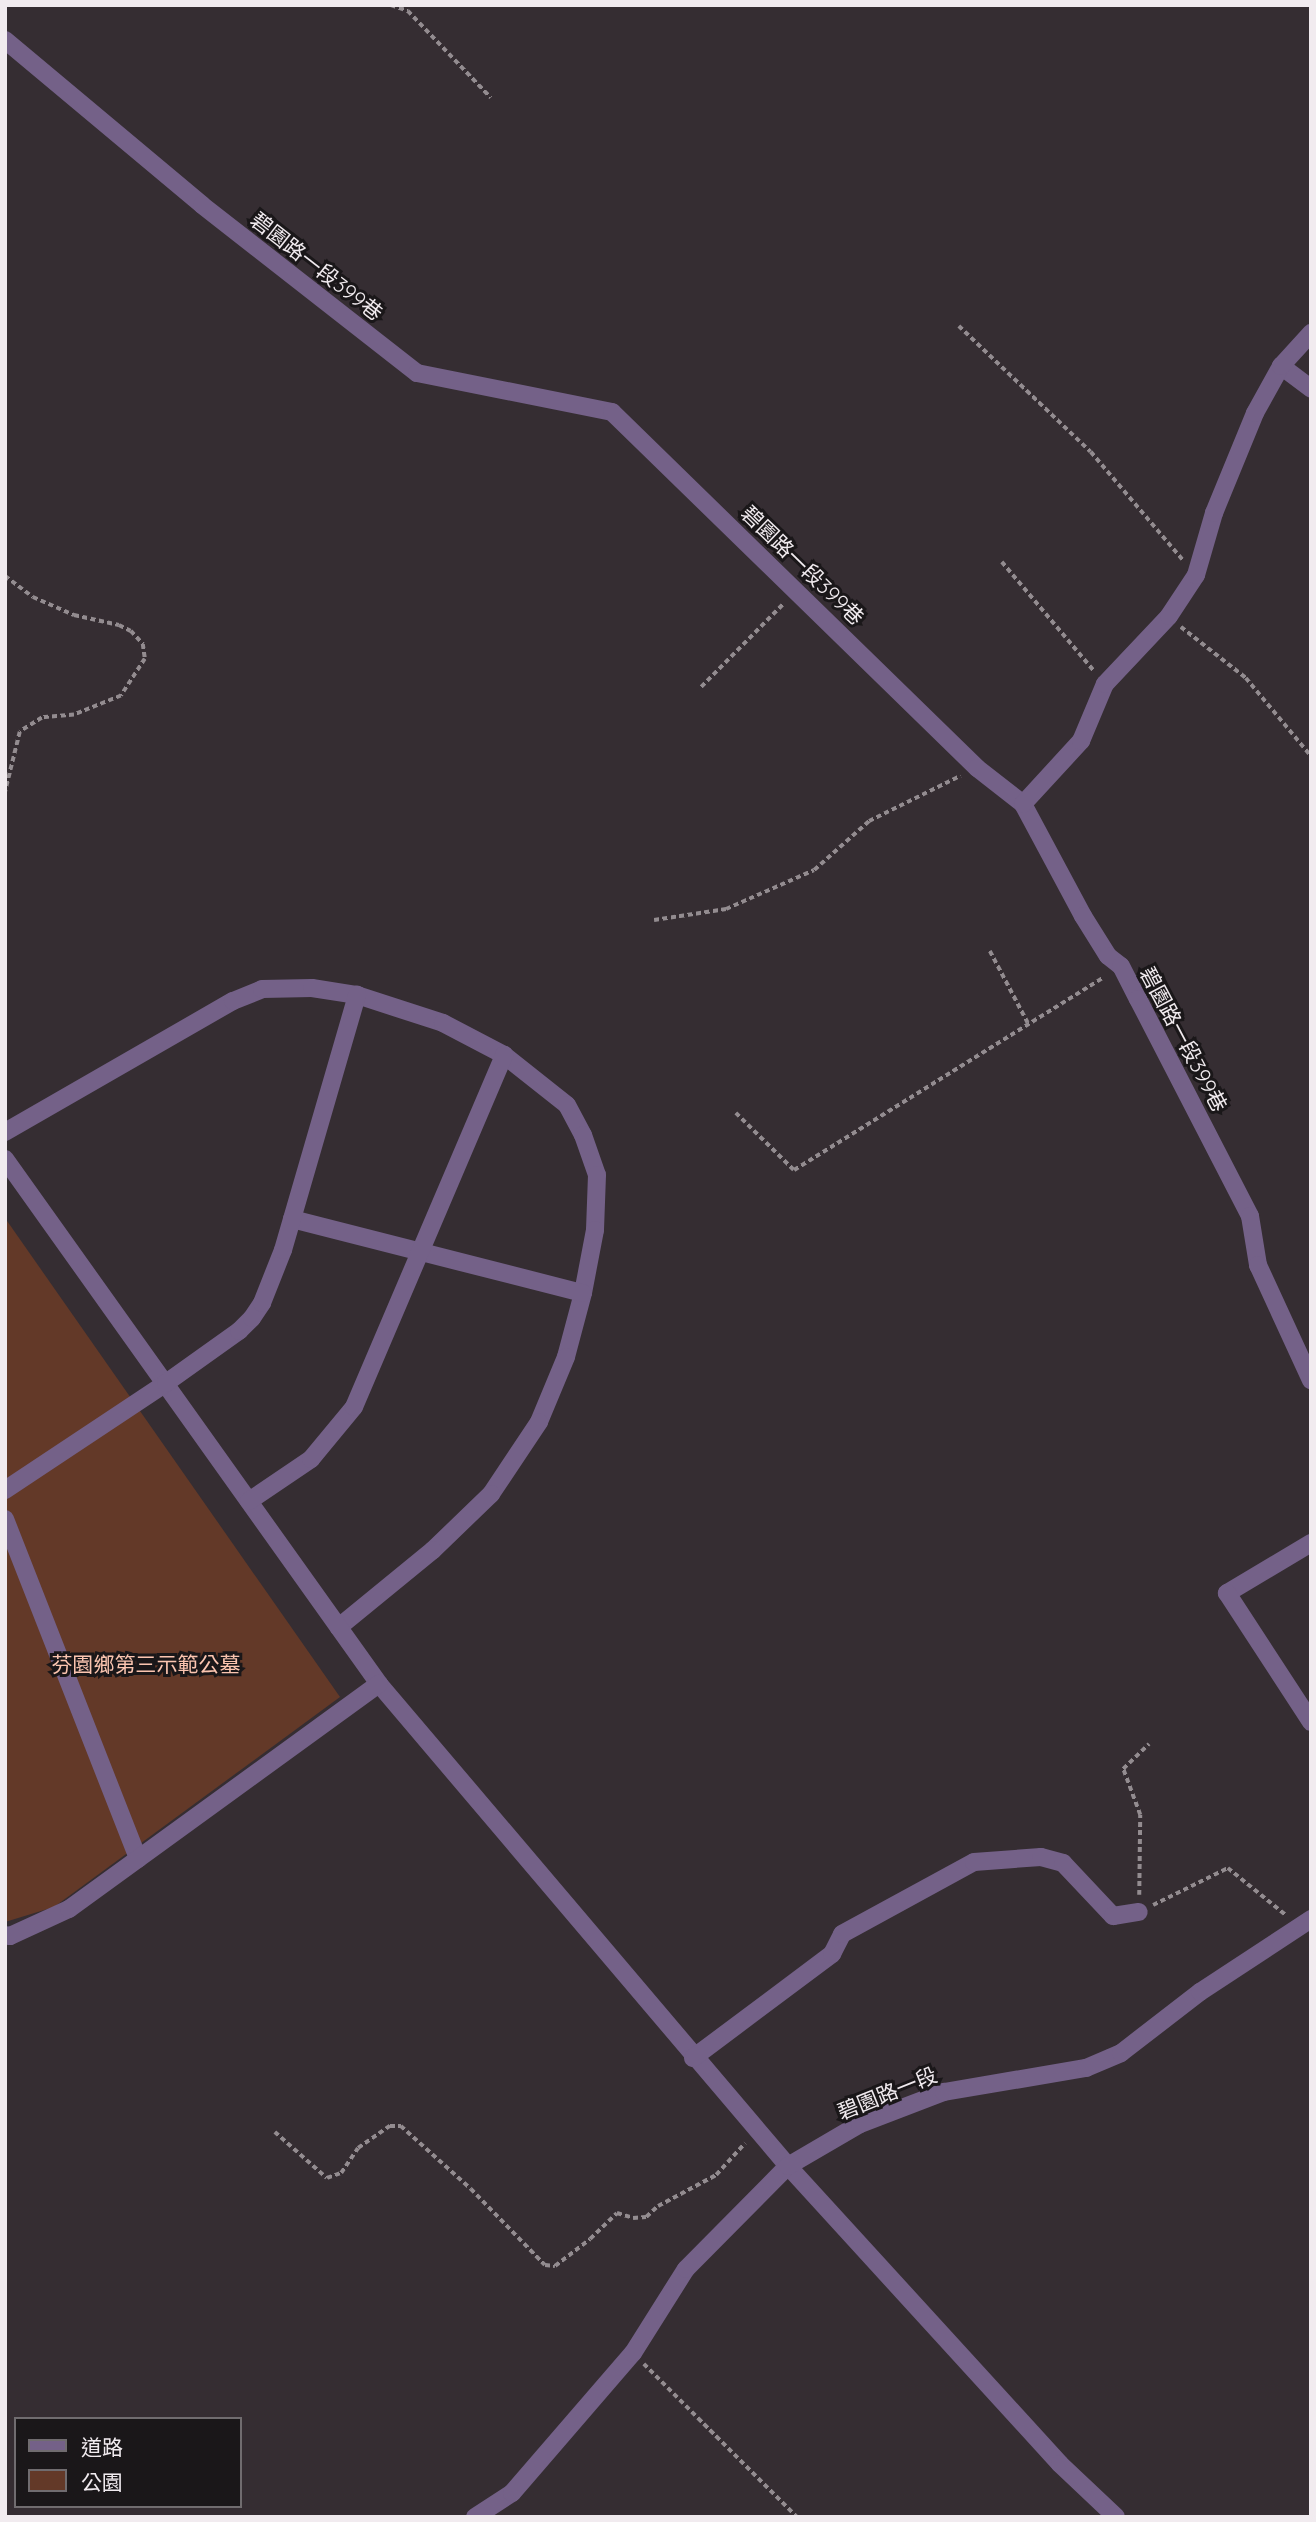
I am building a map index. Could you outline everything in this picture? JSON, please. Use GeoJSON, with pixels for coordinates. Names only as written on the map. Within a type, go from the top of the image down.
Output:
{"type":"FeatureCollection","features":[{"type":"Feature","properties":{"kind":"lane","name":"碧園路一段399巷"},"geometry":{"type":"LineString","coordinates":[[5,40],[202,205],[417,373],[612,412],[977,768],[1023,804],[1083,916],[1108,956],[1121,966],[1250,1216],[1258,1265],[1311,1380]]}},
{"type":"Feature","properties":{"kind":"lane"},"geometry":{"type":"LineString","coordinates":[[1023,804],[1081,741],[1105,684],[1169,617],[1196,575],[1214,513],[1255,414],[1281,366],[1311,333]]}},
{"type":"Feature","properties":{"kind":"lane"},"geometry":{"type":"LineString","coordinates":[[1281,366],[1311,389]]}},
{"type":"Feature","properties":{"kind":"lane"},"geometry":{"type":"LineString","coordinates":[[5,1132],[233,1001],[262,989],[312,988],[357,995],[443,1023],[505,1055],[567,1105],[583,1135],[597,1175],[595,1230],[583,1293],[566,1357],[538,1422],[491,1494],[433,1550],[339,1628]]}},
{"type":"Feature","properties":{"kind":"lane"},"geometry":{"type":"LineString","coordinates":[[5,1490],[166,1383],[252,1318],[262,1303],[292,1219],[357,995]]}},
{"type":"Feature","properties":{"kind":"lane"},"geometry":{"type":"LineString","coordinates":[[249,1501],[311,1459],[354,1407],[505,1055]]}},
{"type":"Feature","properties":{"kind":"lane"},"geometry":{"type":"LineString","coordinates":[[5,1159],[379,1684],[757,2131],[1060,2464],[1116,2517]]}},
{"type":"Feature","properties":{"kind":"lane"},"geometry":{"type":"LineString","coordinates":[[292,1219],[583,1293]]}},
{"type":"Feature","properties":{"kind":"lane"},"geometry":{"type":"LineString","coordinates":[[5,1519],[138,1859]]}},
{"type":"Feature","properties":{"kind":"lane"},"geometry":{"type":"LineString","coordinates":[[1311,1543],[1227,1593],[1311,1722]]}},
{"type":"Feature","properties":{"kind":"lane"},"geometry":{"type":"LineString","coordinates":[[5,1935],[10,1936],[69,1909],[379,1684]]}},
{"type":"Feature","properties":{"kind":"lane"},"geometry":{"type":"LineString","coordinates":[[693,2058],[832,1954],[842,1934],[974,1862],[1041,1857],[1063,1863],[1113,1916],[1139,1912]]}},
{"type":"Feature","properties":{"kind":"lane","name":"碧園路一段"},"geometry":{"type":"LineString","coordinates":[[475,2517],[512,2493],[633,2353],[686,2269],[788,2166],[860,2124],[944,2092],[1086,2068],[1121,2053],[1200,1992],[1305,1922]]}},
{"type":"Feature","properties":{"kind":"path"},"geometry":{"type":"LineString","coordinates":[[391,5],[408,11],[491,99]]}},
{"type":"Feature","properties":{"kind":"path"},"geometry":{"type":"LineString","coordinates":[[959,326],[1091,452],[1196,575]]}},
{"type":"Feature","properties":{"kind":"path"},"geometry":{"type":"LineString","coordinates":[[1002,562],[1105,684]]}},
{"type":"Feature","properties":{"kind":"path"},"geometry":{"type":"LineString","coordinates":[[5,576],[33,597],[74,615],[119,625],[131,631],[143,644],[145,659],[121,696],[74,715],[42,718],[20,733],[5,793]]}},
{"type":"Feature","properties":{"kind":"path"},"geometry":{"type":"LineString","coordinates":[[701,687],[797,590]]}},
{"type":"Feature","properties":{"kind":"path"},"geometry":{"type":"LineString","coordinates":[[1169,617],[1246,678],[1311,756]]}},
{"type":"Feature","properties":{"kind":"path"},"geometry":{"type":"LineString","coordinates":[[654,920],[726,909],[814,870],[869,821],[977,768]]}},
{"type":"Feature","properties":{"kind":"path"},"geometry":{"type":"LineString","coordinates":[[5,908],[5,914]]}},
{"type":"Feature","properties":{"kind":"path"},"geometry":{"type":"LineString","coordinates":[[989,951],[1028,1024]]}},
{"type":"Feature","properties":{"kind":"path"},"geometry":{"type":"LineString","coordinates":[[736,1113],[794,1170],[1121,966]]}},
{"type":"Feature","properties":{"kind":"path"},"geometry":{"type":"LineString","coordinates":[[1149,1744],[1123,1769],[1140,1815],[1139,1912],[1228,1868],[1305,1922]]}},
{"type":"Feature","properties":{"kind":"path"},"geometry":{"type":"LineString","coordinates":[[275,2132],[327,2178],[341,2173],[365,2143],[390,2126],[401,2126],[471,2189],[545,2265],[555,2266],[590,2239],[617,2213],[632,2218],[646,2217],[658,2206],[716,2175],[757,2131]]}},
{"type":"Feature","properties":{"kind":"path"},"geometry":{"type":"LineString","coordinates":[[633,2353],[797,2517]]}},
{"type":"Feature","properties":{"kind":"green space","name":"芬園鄉第三示範公墓"},"geometry":{"type":"Polygon","coordinates":[[[5,1218],[340,1697],[54,1907],[5,1922],[5,1218]]]}}]}
